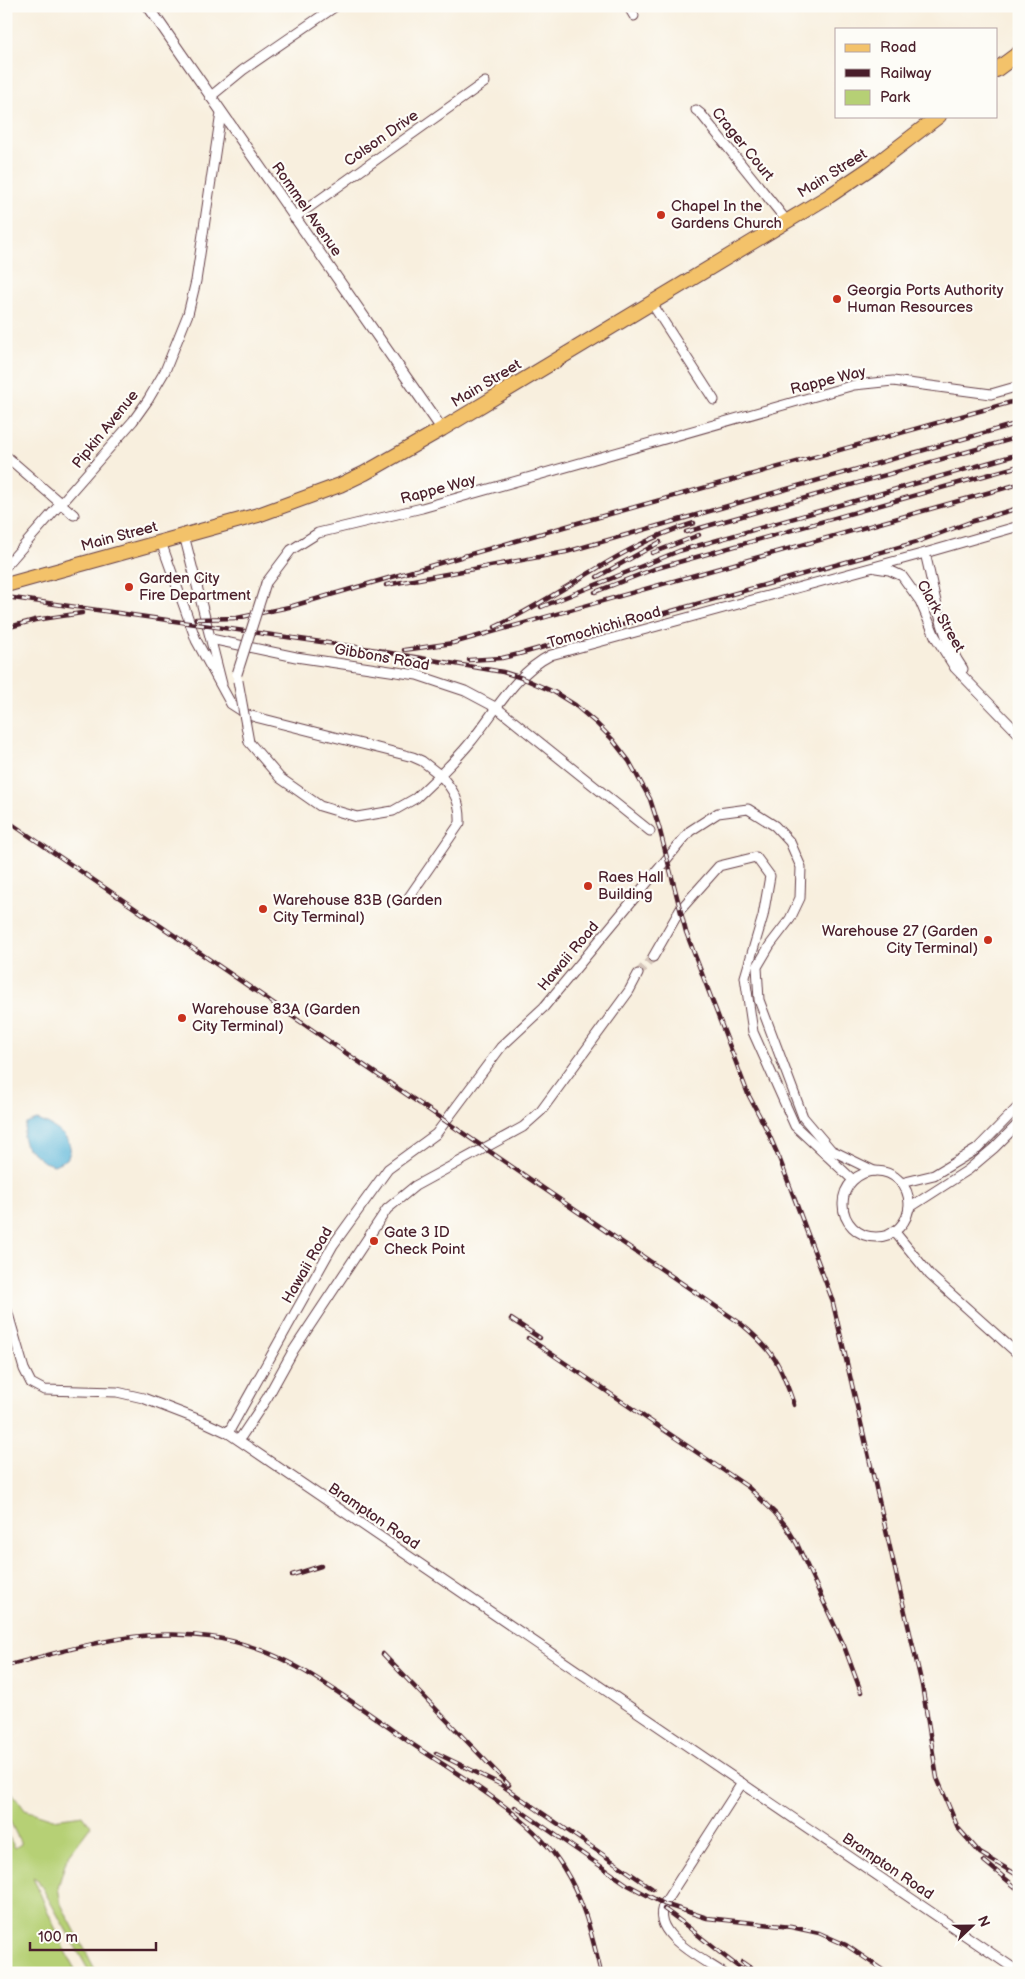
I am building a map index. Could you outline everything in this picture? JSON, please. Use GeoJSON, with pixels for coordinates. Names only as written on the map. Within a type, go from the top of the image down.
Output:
{"type":"FeatureCollection","features":[{"type":"Feature","properties":{"kind":"main road"},"geometry":{"type":"LineString","coordinates":[[998,69],[1019,53]]}},
{"type":"Feature","properties":{"kind":"main road","name":"Main Street"},"geometry":{"type":"LineString","coordinates":[[8,583],[258,516],[318,494],[365,473],[852,181],[936,118]]}},
{"type":"Feature","properties":{"kind":"street","name":"Rommel Avenue"},"geometry":{"type":"LineString","coordinates":[[148,6],[442,428]]}},
{"type":"Feature","properties":{"kind":"street"},"geometry":{"type":"LineString","coordinates":[[210,96],[243,70],[336,6]]}},
{"type":"Feature","properties":{"kind":"street"},"geometry":{"type":"LineString","coordinates":[[628,6],[634,16]]}},
{"type":"Feature","properties":{"kind":"street","name":"Colson Drive"},"geometry":{"type":"LineString","coordinates":[[294,218],[485,82]]}},
{"type":"Feature","properties":{"kind":"street","name":"Crager Court"},"geometry":{"type":"LineString","coordinates":[[696,110],[786,220]]}},
{"type":"Feature","properties":{"kind":"street","name":"Pipkin Avenue"},"geometry":{"type":"LineString","coordinates":[[6,566],[133,421],[165,371],[188,314],[196,282],[221,113]]}},
{"type":"Feature","properties":{"kind":"street"},"geometry":{"type":"LineString","coordinates":[[651,302],[714,400]]}},
{"type":"Feature","properties":{"kind":"street","name":"Rappe Way"},"geometry":{"type":"LineString","coordinates":[[440,775],[416,798],[393,811],[357,817],[320,806],[280,778],[249,742],[238,678],[266,583],[291,550],[318,533],[422,508],[854,385],[893,381],[991,394],[1019,386]]}},
{"type":"Feature","properties":{"kind":"street"},"geometry":{"type":"LineString","coordinates":[[6,456],[74,515]]}},
{"type":"Feature","properties":{"kind":"street","name":"Tomochichi Road"},"geometry":{"type":"LineString","coordinates":[[440,775],[468,745],[525,674],[541,660],[551,655],[1019,526]]}},
{"type":"Feature","properties":{"kind":"street"},"geometry":{"type":"LineString","coordinates":[[184,536],[212,639],[225,696]]}},
{"type":"Feature","properties":{"kind":"street"},"geometry":{"type":"LineString","coordinates":[[161,542],[196,640],[231,704],[248,715],[413,757],[422,761],[440,775],[450,786],[458,799],[461,810],[460,823],[409,897]]}},
{"type":"Feature","properties":{"kind":"street","name":"Clark Street"},"geometry":{"type":"LineString","coordinates":[[925,553],[944,633],[953,654],[963,668],[1019,727]]}},
{"type":"Feature","properties":{"kind":"street","name":"Clark Street"},"geometry":{"type":"LineString","coordinates":[[874,567],[889,570],[902,576],[920,601],[935,636],[955,668],[1019,734]]}},
{"type":"Feature","properties":{"kind":"street","name":"Gibbons Road"},"geometry":{"type":"LineString","coordinates":[[212,639],[296,657],[418,674],[465,691],[496,708],[650,831]]}},
{"type":"Feature","properties":{"kind":"street","name":"Hawaii Road"},"geometry":{"type":"LineString","coordinates":[[228,1433],[333,1245],[382,1176],[388,1169],[436,1134],[501,1047],[544,1007],[690,831],[718,813],[748,809],[775,826],[790,842],[801,867],[800,898],[790,919],[770,945],[758,967],[759,1000],[802,1117],[831,1150],[874,1171]]}},
{"type":"Feature","properties":{"kind":"street"},"geometry":{"type":"LineString","coordinates":[[653,957],[680,910],[719,866],[756,856],[770,876],[764,916],[745,977],[753,1032],[795,1126],[853,1180]]}},
{"type":"Feature","properties":{"kind":"street"},"geometry":{"type":"LineString","coordinates":[[239,1440],[293,1351],[388,1209],[415,1186],[523,1127],[541,1111],[629,991],[638,974]]}},
{"type":"Feature","properties":{"kind":"street"},"geometry":{"type":"LineString","coordinates":[[901,1183],[934,1175],[977,1149],[1019,1106]]}},
{"type":"Feature","properties":{"kind":"street"},"geometry":{"type":"LineString","coordinates":[[909,1208],[968,1170],[1019,1123]]}},
{"type":"Feature","properties":{"kind":"street"},"geometry":{"type":"LineString","coordinates":[[874,1171],[889,1174],[901,1183],[908,1197],[909,1208],[901,1225],[885,1236],[869,1235],[855,1228],[848,1220],[844,1210],[844,1199],[847,1189],[853,1180],[874,1171]]}},
{"type":"Feature","properties":{"kind":"street"},"geometry":{"type":"LineString","coordinates":[[894,1231],[930,1275],[1019,1355]]}},
{"type":"Feature","properties":{"kind":"street","name":"Brampton Road"},"geometry":{"type":"LineString","coordinates":[[6,1307],[24,1369],[30,1383],[44,1390],[117,1392],[144,1398],[228,1433],[1016,1970]]}},
{"type":"Feature","properties":{"kind":"street"},"geometry":{"type":"LineString","coordinates":[[723,1973],[673,1939],[665,1929],[661,1913],[664,1904],[742,1783]]}},
{"type":"Feature","properties":{"kind":"green space"},"geometry":{"type":"Polygon","coordinates":[[[6,1784],[25,1810],[53,1819],[83,1815],[91,1826],[67,1858],[58,1887],[61,1904],[97,1973],[90,1973],[38,1880],[33,1877],[65,1951],[77,1973],[6,1973],[6,1832],[15,1848],[21,1844],[6,1813],[6,1784]]]}},
{"type":"Feature","properties":{"kind":"water"},"geometry":{"type":"Polygon","coordinates":[[[37,1120],[52,1126],[66,1138],[70,1148],[67,1159],[54,1165],[44,1162],[26,1147],[23,1136],[26,1124],[37,1120]]]}},
{"type":"Feature","properties":{"kind":"tunnel"},"geometry":{"type":"LineString","coordinates":[[638,974],[653,957]]}},
{"type":"Feature","properties":{"kind":"railway"},"geometry":{"type":"LineString","coordinates":[[196,619],[237,618],[289,607],[574,524],[1019,400]]}},
{"type":"Feature","properties":{"kind":"railway"},"geometry":{"type":"LineString","coordinates":[[386,585],[566,552],[1019,423]]}},
{"type":"Feature","properties":{"kind":"railway"},"geometry":{"type":"LineString","coordinates":[[686,532],[1019,437]]}},
{"type":"Feature","properties":{"kind":"railway"},"geometry":{"type":"LineString","coordinates":[[541,607],[679,551],[1019,454]]}},
{"type":"Feature","properties":{"kind":"railway"},"geometry":{"type":"LineString","coordinates":[[595,592],[654,569],[1019,466]]}},
{"type":"Feature","properties":{"kind":"railway"},"geometry":{"type":"LineString","coordinates":[[404,650],[453,643],[1019,484]]}},
{"type":"Feature","properties":{"kind":"railway"},"geometry":{"type":"LineString","coordinates":[[469,660],[502,658],[519,654],[917,542],[973,521],[1019,508]]}},
{"type":"Feature","properties":{"kind":"railway"},"geometry":{"type":"LineString","coordinates":[[495,627],[617,557],[667,532],[694,523]]}},
{"type":"Feature","properties":{"kind":"railway"},"geometry":{"type":"LineString","coordinates":[[652,553],[699,535]]}},
{"type":"Feature","properties":{"kind":"railway"},"geometry":{"type":"LineString","coordinates":[[597,577],[660,542]]}},
{"type":"Feature","properties":{"kind":"railway"},"geometry":{"type":"LineString","coordinates":[[6,597],[384,651]]}},
{"type":"Feature","properties":{"kind":"railway"},"geometry":{"type":"LineString","coordinates":[[6,628],[35,620],[82,613]]}},
{"type":"Feature","properties":{"kind":"railway"},"geometry":{"type":"LineString","coordinates":[[379,651],[503,672],[554,692],[575,705],[612,739],[629,761],[650,799],[686,932],[748,1094],[780,1160],[832,1299],[922,1685],[937,1778],[958,1828],[980,1853],[1019,1876]]}},
{"type":"Feature","properties":{"kind":"railway"},"geometry":{"type":"LineString","coordinates":[[6,820],[740,1323],[761,1342],[780,1368],[794,1405]]}},
{"type":"Feature","properties":{"kind":"railway"},"geometry":{"type":"LineString","coordinates":[[511,1319],[540,1338]]}},
{"type":"Feature","properties":{"kind":"railway"},"geometry":{"type":"LineString","coordinates":[[528,1338],[748,1487],[775,1513],[797,1544],[844,1646],[861,1692]]}},
{"type":"Feature","properties":{"kind":"railway"},"geometry":{"type":"LineString","coordinates":[[292,1575],[321,1566]]}},
{"type":"Feature","properties":{"kind":"railway"},"geometry":{"type":"LineString","coordinates":[[6,1666],[82,1646],[132,1637],[157,1635],[210,1637],[233,1641],[256,1648],[289,1663],[342,1695],[473,1784],[515,1814],[533,1831],[550,1848],[577,1892],[601,1973]]}},
{"type":"Feature","properties":{"kind":"railway"},"geometry":{"type":"LineString","coordinates":[[383,1654],[509,1785]]}},
{"type":"Feature","properties":{"kind":"railway"},"geometry":{"type":"LineString","coordinates":[[436,1753],[500,1784],[653,1889]]}},
{"type":"Feature","properties":{"kind":"railway"},"geometry":{"type":"LineString","coordinates":[[515,1807],[628,1885],[664,1904],[707,1918],[791,1927],[819,1933],[846,1945],[887,1973]]}},
{"type":"Feature","properties":{"kind":"railway"},"geometry":{"type":"LineString","coordinates":[[984,1861],[1019,1890]]}},
{"type":"Feature","properties":{"kind":"railway"},"geometry":{"type":"LineString","coordinates":[[664,1909],[747,1973]]}},
{"type":"Feature","properties":{"kind":"railway"},"geometry":{"type":"LineString","coordinates":[[742,1962],[758,1973]]}},
{"type":"Feature","properties":{"kind":"place","name":"Chapel In the Gardens Church"},"geometry":{"type":"Point","coordinates":[661,215]}},
{"type":"Feature","properties":{"kind":"place","name":"Georgia Ports Authority Human Resources"},"geometry":{"type":"Point","coordinates":[837,299]}},
{"type":"Feature","properties":{"kind":"place","name":"Garden City Fire Department"},"geometry":{"type":"Point","coordinates":[129,587]}},
{"type":"Feature","properties":{"kind":"place","name":"Raes Hall Building"},"geometry":{"type":"Point","coordinates":[588,886]}},
{"type":"Feature","properties":{"kind":"place","name":"Warehouse 83B (Garden City Terminal)"},"geometry":{"type":"Point","coordinates":[263,909]}},
{"type":"Feature","properties":{"kind":"place","name":"Warehouse 27 (Garden City Terminal)"},"geometry":{"type":"Point","coordinates":[988,940]}},
{"type":"Feature","properties":{"kind":"place","name":"Warehouse 83A (Garden City Terminal)"},"geometry":{"type":"Point","coordinates":[182,1018]}},
{"type":"Feature","properties":{"kind":"place","name":"Gate 3 ID Check Point"},"geometry":{"type":"Point","coordinates":[374,1241]}}]}
